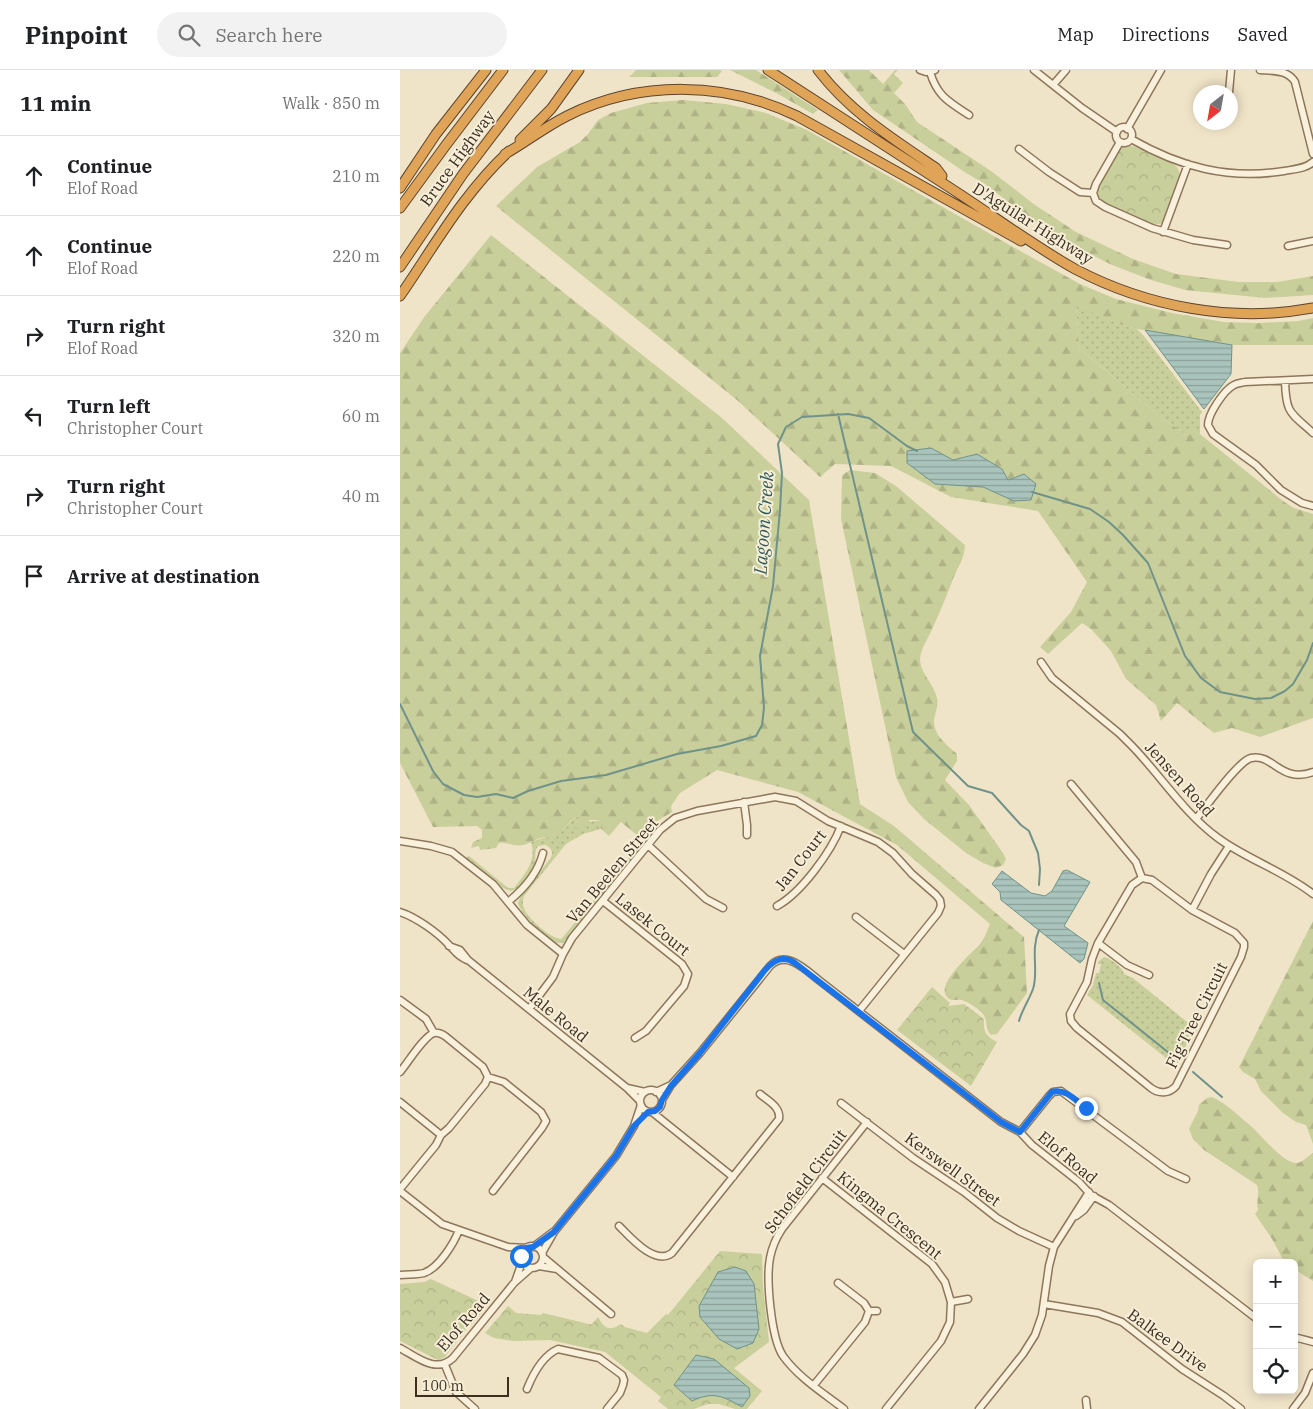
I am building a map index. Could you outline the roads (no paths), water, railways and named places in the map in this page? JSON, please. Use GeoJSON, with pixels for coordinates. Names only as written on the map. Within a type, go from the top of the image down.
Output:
{"type":"FeatureCollection","features":[{"type":"Feature","properties":{"kind":"highway"},"geometry":{"type":"LineString","coordinates":[[400,188],[441,127],[486,70]]}},
{"type":"Feature","properties":{"kind":"highway","name":"Bruce Highway"},"geometry":{"type":"LineString","coordinates":[[400,208],[503,70]]}},
{"type":"Feature","properties":{"kind":"highway","name":"Bruce Highway"},"geometry":{"type":"LineString","coordinates":[[400,267],[474,160],[542,70]]}},
{"type":"Feature","properties":{"kind":"highway"},"geometry":{"type":"LineString","coordinates":[[400,296],[464,200],[484,175],[551,109],[579,70]]}},
{"type":"Feature","properties":{"kind":"highway","name":"D'Aguilar Highway"},"geometry":{"type":"LineString","coordinates":[[768,70],[1051,254],[1102,282],[1144,297],[1214,312],[1246,314],[1292,312],[1313,308]]}},
{"type":"Feature","properties":{"kind":"highway"},"geometry":{"type":"LineString","coordinates":[[778,70],[942,176]]}},
{"type":"Feature","properties":{"kind":"highway","name":"D'Aguilar Highway"},"geometry":{"type":"LineString","coordinates":[[818,70],[836,92],[869,123],[936,168],[942,176],[1072,261],[1102,276],[1126,286],[1181,300],[1231,308],[1271,308],[1313,303]]}},
{"type":"Feature","properties":{"kind":"highway"},"geometry":{"type":"LineString","coordinates":[[505,154],[569,115],[614,98],[672,89],[690,89],[731,94],[769,104],[797,116],[1023,242],[1042,252],[1051,254]]}},
{"type":"Feature","properties":{"kind":"street"},"geometry":{"type":"LineString","coordinates":[[920,70],[932,71],[939,93],[944,99],[969,115]]}},
{"type":"Feature","properties":{"kind":"street"},"geometry":{"type":"LineString","coordinates":[[1034,70],[1082,108],[1117,132]]}},
{"type":"Feature","properties":{"kind":"street"},"geometry":{"type":"LineString","coordinates":[[1053,85],[1066,70]]}},
{"type":"Feature","properties":{"kind":"street"},"geometry":{"type":"LineString","coordinates":[[1128,128],[1161,70]]}},
{"type":"Feature","properties":{"kind":"street"},"geometry":{"type":"LineString","coordinates":[[1230,85],[1231,70]]}},
{"type":"Feature","properties":{"kind":"street"},"geometry":{"type":"LineString","coordinates":[[1260,70],[1287,73],[1292,77],[1295,82],[1313,154]]}},
{"type":"Feature","properties":{"kind":"street"},"geometry":{"type":"LineString","coordinates":[[1117,132],[1123,128],[1128,128]]}},
{"type":"Feature","properties":{"kind":"street"},"geometry":{"type":"LineString","coordinates":[[1128,128],[1132,134],[1131,139]]}},
{"type":"Feature","properties":{"kind":"street"},"geometry":{"type":"LineString","coordinates":[[1117,132],[1116,136],[1120,142]]}},
{"type":"Feature","properties":{"kind":"street"},"geometry":{"type":"LineString","coordinates":[[1120,142],[1127,142],[1131,139]]}},
{"type":"Feature","properties":{"kind":"street"},"geometry":{"type":"LineString","coordinates":[[1131,139],[1188,164],[1221,173],[1264,174],[1303,168],[1313,162]]}},
{"type":"Feature","properties":{"kind":"street"},"geometry":{"type":"LineString","coordinates":[[1120,142],[1096,184],[1093,193],[1096,201],[1105,207],[1164,232],[1193,240],[1226,245]]}},
{"type":"Feature","properties":{"kind":"street"},"geometry":{"type":"LineString","coordinates":[[1019,149],[1049,172],[1080,192],[1093,193]]}},
{"type":"Feature","properties":{"kind":"street"},"geometry":{"type":"LineString","coordinates":[[1164,232],[1188,164]]}},
{"type":"Feature","properties":{"kind":"street"},"geometry":{"type":"LineString","coordinates":[[1288,246],[1313,241]]}},
{"type":"Feature","properties":{"kind":"street"},"geometry":{"type":"LineString","coordinates":[[1313,379],[1235,384],[1228,390],[1210,414],[1208,424],[1214,434],[1256,465],[1281,490],[1302,503],[1313,506]]}},
{"type":"Feature","properties":{"kind":"street"},"geometry":{"type":"LineString","coordinates":[[1285,381],[1288,409],[1313,434]]}},
{"type":"Feature","properties":{"kind":"street","name":"Jensen Road"},"geometry":{"type":"LineString","coordinates":[[1041,662],[1052,678],[1132,746],[1196,819],[1229,846],[1299,884],[1313,894]]}},
{"type":"Feature","properties":{"kind":"street"},"geometry":{"type":"LineString","coordinates":[[1196,819],[1240,765],[1250,758],[1263,759],[1293,775],[1305,775],[1313,772]]}},
{"type":"Feature","properties":{"kind":"street"},"geometry":{"type":"LineString","coordinates":[[1071,784],[1136,862],[1142,878]]}},
{"type":"Feature","properties":{"kind":"street","name":"Van Beelen Street"},"geometry":{"type":"LineString","coordinates":[[529,1009],[553,977],[572,938],[648,844],[667,824],[684,813],[744,802],[787,798],[796,801],[828,821],[868,837],[893,853],[940,900],[941,906],[938,913],[859,1011]]}},
{"type":"Feature","properties":{"kind":"street"},"geometry":{"type":"LineString","coordinates":[[744,802],[747,835]]}},
{"type":"Feature","properties":{"kind":"street","name":"Jan Court"},"geometry":{"type":"LineString","coordinates":[[777,906],[793,896],[832,848],[841,826]]}},
{"type":"Feature","properties":{"kind":"street"},"geometry":{"type":"LineString","coordinates":[[400,841],[431,846],[452,852],[492,884],[527,925],[563,954]]}},
{"type":"Feature","properties":{"kind":"street"},"geometry":{"type":"LineString","coordinates":[[648,844],[706,899],[723,908]]}},
{"type":"Feature","properties":{"kind":"street"},"geometry":{"type":"LineString","coordinates":[[1192,910],[1211,874],[1229,846]]}},
{"type":"Feature","properties":{"kind":"street"},"geometry":{"type":"LineString","coordinates":[[508,902],[537,870],[543,853]]}},
{"type":"Feature","properties":{"kind":"street","name":"Fig Tree Circuit"},"geometry":{"type":"LineString","coordinates":[[1142,878],[1152,880],[1192,910],[1235,933],[1244,943],[1244,947],[1241,957],[1176,1086],[1167,1092],[1155,1091],[1076,1028],[1072,1021],[1072,1010],[1087,982],[1092,959],[1098,944],[1132,885],[1142,878]]}},
{"type":"Feature","properties":{"kind":"street","name":"Lasek Court"},"geometry":{"type":"LineString","coordinates":[[603,901],[682,964],[688,974],[684,986],[646,1031],[635,1038]]}},
{"type":"Feature","properties":{"kind":"street","name":"Male Road"},"geometry":{"type":"LineString","coordinates":[[400,912],[417,920],[449,946],[460,950],[468,960],[627,1088],[640,1103]]}},
{"type":"Feature","properties":{"kind":"street"},"geometry":{"type":"LineString","coordinates":[[856,917],[904,954]]}},
{"type":"Feature","properties":{"kind":"street"},"geometry":{"type":"LineString","coordinates":[[1098,944],[1128,965],[1149,974]]}},
{"type":"Feature","properties":{"kind":"street","name":"Elof Road"},"geometry":{"type":"LineString","coordinates":[[662,1100],[671,1086],[700,1053],[765,970],[777,960],[784,958],[792,961],[859,1011],[1001,1122],[1020,1132],[1032,1145],[1079,1182],[1091,1194],[1109,1205],[1253,1316]]}},
{"type":"Feature","properties":{"kind":"street"},"geometry":{"type":"LineString","coordinates":[[400,1000],[426,1019],[434,1033]]}},
{"type":"Feature","properties":{"kind":"street"},"geometry":{"type":"LineString","coordinates":[[400,1072],[428,1038],[434,1033],[438,1033],[445,1036],[483,1067],[488,1077],[504,1082],[541,1112],[549,1121],[493,1192]]}},
{"type":"Feature","properties":{"kind":"street"},"geometry":{"type":"LineString","coordinates":[[488,1077],[485,1084],[441,1135],[436,1145],[400,1190],[434,1219],[508,1248],[533,1247],[554,1232]]}},
{"type":"Feature","properties":{"kind":"street","name":"Elof Road"},"geometry":{"type":"LineString","coordinates":[[656,1092],[671,1086]]}},
{"type":"Feature","properties":{"kind":"street","name":"Male Road"},"geometry":{"type":"LineString","coordinates":[[627,1088],[645,1092]]}},
{"type":"Feature","properties":{"kind":"street"},"geometry":{"type":"LineString","coordinates":[[539,1266],[542,1255],[554,1232],[616,1156],[634,1126],[641,1098],[645,1092],[651,1090],[656,1092],[662,1100],[660,1107],[667,1124]]}},
{"type":"Feature","properties":{"kind":"street"},"geometry":{"type":"LineString","coordinates":[[1020,1132],[1052,1092],[1061,1090],[1168,1171],[1186,1179]]}},
{"type":"Feature","properties":{"kind":"street"},"geometry":{"type":"LineString","coordinates":[[619,1226],[651,1254],[661,1258],[667,1257],[672,1253],[779,1118],[779,1111],[760,1094]]}},
{"type":"Feature","properties":{"kind":"street"},"geometry":{"type":"LineString","coordinates":[[400,1102],[441,1135]]}},
{"type":"Feature","properties":{"kind":"street"},"geometry":{"type":"LineString","coordinates":[[640,1103],[733,1176]]}},
{"type":"Feature","properties":{"kind":"street","name":"Kerswell Street"},"geometry":{"type":"LineString","coordinates":[[841,1103],[913,1158],[964,1192],[997,1218],[1019,1231],[1054,1247]]}},
{"type":"Feature","properties":{"kind":"street"},"geometry":{"type":"LineString","coordinates":[[634,1126],[650,1112],[660,1107]]}},
{"type":"Feature","properties":{"kind":"street","name":"Schofield Circuit"},"geometry":{"type":"LineString","coordinates":[[844,1409],[791,1365],[782,1353],[773,1323],[769,1265],[772,1248],[782,1229],[867,1122]]}},
{"type":"Feature","properties":{"kind":"street","name":"Kingma Crescent"},"geometry":{"type":"LineString","coordinates":[[822,1178],[932,1264],[945,1282],[951,1302],[950,1322],[941,1341],[886,1409]]}},
{"type":"Feature","properties":{"kind":"street"},"geometry":{"type":"LineString","coordinates":[[979,1409],[1030,1344],[1039,1324],[1044,1304],[1049,1266],[1054,1247],[1074,1216],[1084,1210],[1091,1194]]}},
{"type":"Feature","properties":{"kind":"street"},"geometry":{"type":"LineString","coordinates":[[400,1275],[418,1274],[430,1270],[451,1247],[459,1230]]}},
{"type":"Feature","properties":{"kind":"street"},"geometry":{"type":"LineString","coordinates":[[533,1247],[537,1248],[557,1269],[610,1314]]}},
{"type":"Feature","properties":{"kind":"street"},"geometry":{"type":"LineString","coordinates":[[508,1248],[522,1260],[524,1265],[531,1268],[539,1266],[557,1269]]}},
{"type":"Feature","properties":{"kind":"street"},"geometry":{"type":"LineString","coordinates":[[522,1260],[522,1253],[526,1248]]}},
{"type":"Feature","properties":{"kind":"street","name":"Elof Road"},"geometry":{"type":"LineString","coordinates":[[514,1283],[522,1260]]}},
{"type":"Feature","properties":{"kind":"street","name":"Elof Road"},"geometry":{"type":"LineString","coordinates":[[400,1348],[431,1364],[445,1365],[453,1358],[514,1283],[531,1268]]}},
{"type":"Feature","properties":{"kind":"street"},"geometry":{"type":"LineString","coordinates":[[838,1283],[864,1303],[869,1312]]}},
{"type":"Feature","properties":{"kind":"street"},"geometry":{"type":"LineString","coordinates":[[951,1302],[968,1299]]}},
{"type":"Feature","properties":{"kind":"street","name":"Balkee Drive"},"geometry":{"type":"LineString","coordinates":[[1044,1304],[1098,1313],[1122,1322],[1182,1369],[1241,1409]]}},
{"type":"Feature","properties":{"kind":"street"},"geometry":{"type":"LineString","coordinates":[[869,1312],[877,1310]]}},
{"type":"Feature","properties":{"kind":"street"},"geometry":{"type":"LineString","coordinates":[[814,1385],[865,1322],[869,1312]]}},
{"type":"Feature","properties":{"kind":"street"},"geometry":{"type":"LineString","coordinates":[[1298,1338],[1313,1342]]}},
{"type":"Feature","properties":{"kind":"street"},"geometry":{"type":"LineString","coordinates":[[527,1389],[532,1375],[552,1352],[558,1349],[599,1358],[622,1374],[624,1380],[620,1393],[607,1409]]}},
{"type":"Feature","properties":{"kind":"street"},"geometry":{"type":"LineString","coordinates":[[445,1365],[456,1392],[475,1409]]}},
{"type":"Feature","properties":{"kind":"street"},"geometry":{"type":"LineString","coordinates":[[1293,1409],[1305,1393],[1313,1373]]}},
{"type":"Feature","properties":{"kind":"street"},"geometry":{"type":"LineString","coordinates":[[1086,1400],[1087,1409]]}},
{"type":"Feature","properties":{"kind":"water"},"geometry":{"type":"Polygon","coordinates":[[[1145,330],[1232,345],[1231,374],[1204,409],[1145,330]]]}},
{"type":"Feature","properties":{"kind":"water"},"geometry":{"type":"Polygon","coordinates":[[[931,448],[953,460],[977,454],[1002,469],[1008,480],[1024,474],[1036,484],[1031,500],[1014,501],[983,487],[935,484],[907,463],[907,451],[931,448]]]}},
{"type":"Feature","properties":{"kind":"water"},"geometry":{"type":"Polygon","coordinates":[[[1067,870],[1090,882],[1064,926],[1088,943],[1084,959],[1080,963],[1001,900],[1000,892],[992,884],[1002,871],[1031,893],[1045,896],[1052,891],[1063,871],[1067,870]]]}},
{"type":"Feature","properties":{"kind":"water"},"geometry":{"type":"Polygon","coordinates":[[[735,1267],[746,1271],[754,1284],[759,1329],[753,1343],[737,1349],[719,1339],[700,1317],[699,1306],[718,1272],[735,1267]]]}},
{"type":"Feature","properties":{"kind":"water"},"geometry":{"type":"Polygon","coordinates":[[[696,1355],[714,1359],[749,1388],[750,1396],[742,1407],[718,1396],[706,1396],[692,1401],[674,1385],[696,1355]]]}},
{"type":"Feature","properties":{"kind":"waterway"},"geometry":{"type":"LineString","coordinates":[[838,414],[913,732],[968,786],[992,793],[1021,825],[1029,831],[1038,853],[1039,885]]}},
{"type":"Feature","properties":{"kind":"waterway","name":"Lagoon Creek"},"geometry":{"type":"LineString","coordinates":[[400,704],[433,771],[443,784],[464,795],[477,797],[496,794],[513,798],[528,791],[561,781],[606,775],[677,754],[721,746],[756,736],[762,725],[764,708],[760,656],[773,586],[780,510],[782,473],[778,444],[786,427],[802,417],[848,414],[869,418],[907,446],[917,451]]}},
{"type":"Feature","properties":{"kind":"waterway","name":"Lagoon Creek"},"geometry":{"type":"LineString","coordinates":[[1032,492],[1090,509],[1109,522],[1123,535],[1148,563],[1185,656],[1201,678],[1220,692],[1255,699],[1271,698],[1285,691],[1293,684],[1307,660],[1313,643]]}},
{"type":"Feature","properties":{"kind":"waterway"},"geometry":{"type":"LineString","coordinates":[[1019,1021],[1035,982],[1035,945],[1039,930]]}},
{"type":"Feature","properties":{"kind":"waterway"},"geometry":{"type":"LineString","coordinates":[[1099,983],[1103,1000],[1179,1061]]}},
{"type":"Feature","properties":{"kind":"waterway"},"geometry":{"type":"LineString","coordinates":[[1193,1072],[1222,1097]]}}]}
